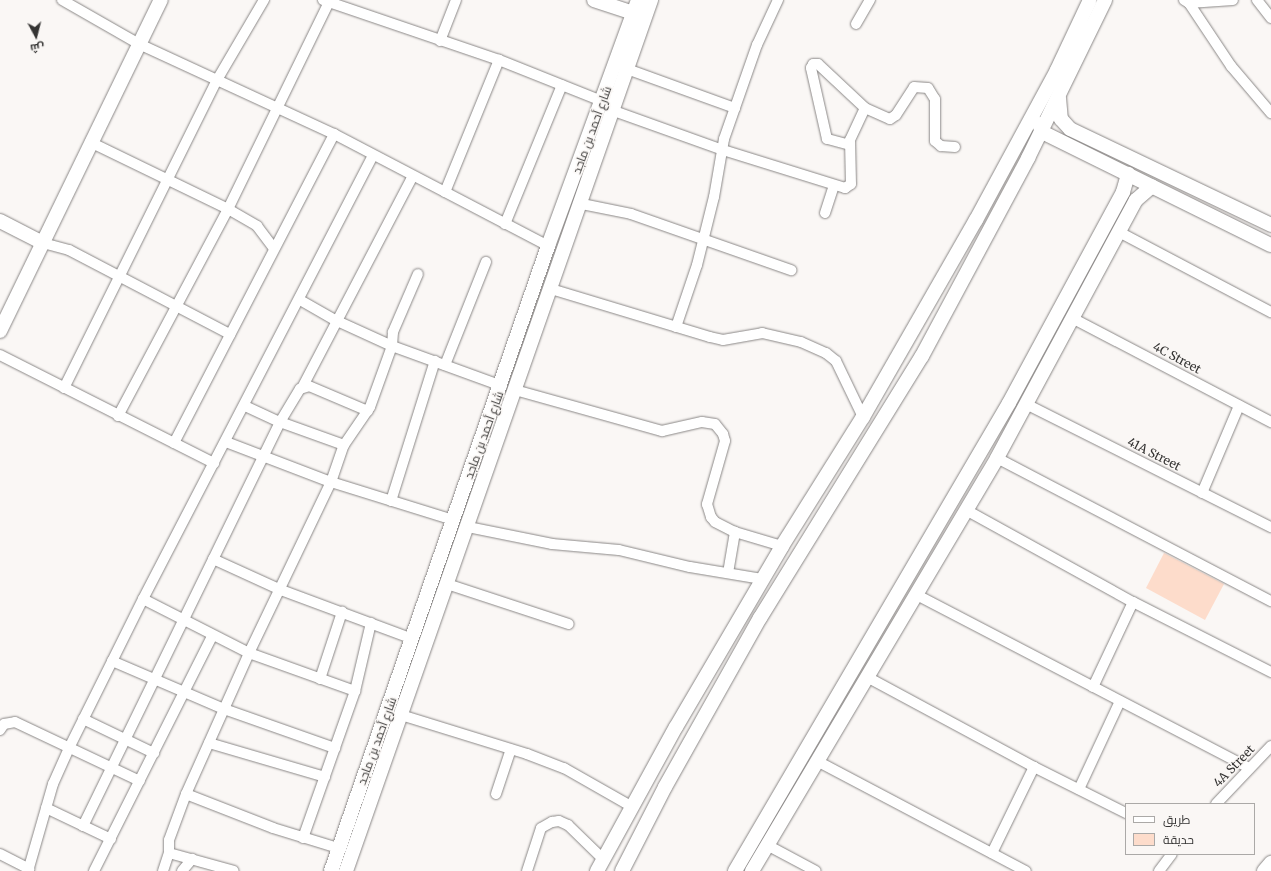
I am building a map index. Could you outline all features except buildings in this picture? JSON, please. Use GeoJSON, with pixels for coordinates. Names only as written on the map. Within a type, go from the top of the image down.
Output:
{"type":"FeatureCollection","features":[{"type":"Feature","properties":{"kind":"street"},"geometry":{"type":"LineString","coordinates":[[62,0],[140,44],[334,134],[373,156],[548,246]]}},
{"type":"Feature","properties":{"kind":"street"},"geometry":{"type":"LineString","coordinates":[[0,331],[90,142],[161,0]]}},
{"type":"Feature","properties":{"kind":"street"},"geometry":{"type":"LineString","coordinates":[[64,388],[217,80],[264,0]]}},
{"type":"Feature","properties":{"kind":"street"},"geometry":{"type":"LineString","coordinates":[[440,41],[456,0]]}},
{"type":"Feature","properties":{"kind":"street"},"geometry":{"type":"LineString","coordinates":[[594,0],[633,13]]}},
{"type":"Feature","properties":{"kind":"street","name":"شارع أحمد بن ماجد"},"geometry":{"type":"LineString","coordinates":[[331,871],[413,639],[453,520],[502,386],[548,246],[602,102],[638,0]]}},
{"type":"Feature","properties":{"kind":"street","name":"شارع أحمد بن ماجد"},"geometry":{"type":"LineString","coordinates":[[346,871],[582,204],[651,0]]}},
{"type":"Feature","properties":{"kind":"street"},"geometry":{"type":"LineString","coordinates":[[676,327],[692,284],[723,150],[735,108],[757,45],[778,0]]}},
{"type":"Feature","properties":{"kind":"street"},"geometry":{"type":"LineString","coordinates":[[856,24],[869,0]]}},
{"type":"Feature","properties":{"kind":"street"},"geometry":{"type":"LineString","coordinates":[[1042,132],[1039,116],[1057,70],[1090,0]]}},
{"type":"Feature","properties":{"kind":"street"},"geometry":{"type":"LineString","coordinates":[[622,871],[665,787],[760,618],[922,356],[1042,132],[1105,0]]}},
{"type":"Feature","properties":{"kind":"street"},"geometry":{"type":"LineString","coordinates":[[1187,2],[1233,0]]}},
{"type":"Feature","properties":{"kind":"street"},"geometry":{"type":"LineString","coordinates":[[1257,0],[1271,18]]}},
{"type":"Feature","properties":{"kind":"street"},"geometry":{"type":"LineString","coordinates":[[118,416],[228,209],[278,109],[327,1],[499,60],[602,102]]}},
{"type":"Feature","properties":{"kind":"street"},"geometry":{"type":"LineString","coordinates":[[1187,2],[1231,66],[1271,113]]}},
{"type":"Feature","properties":{"kind":"street"},"geometry":{"type":"LineString","coordinates":[[445,192],[499,60]]}},
{"type":"Feature","properties":{"kind":"street"},"geometry":{"type":"LineString","coordinates":[[850,145],[827,139],[811,68],[813,64],[818,64],[865,108],[892,118],[914,87],[928,88],[934,99],[935,141],[941,146],[955,147]]}},
{"type":"Feature","properties":{"kind":"street"},"geometry":{"type":"LineString","coordinates":[[628,69],[735,108]]}},
{"type":"Feature","properties":{"kind":"street"},"geometry":{"type":"LineString","coordinates":[[526,871],[541,828],[552,822],[560,821],[568,825],[600,865],[631,806],[762,579],[863,417],[1057,70]]}},
{"type":"Feature","properties":{"kind":"street"},"geometry":{"type":"LineString","coordinates":[[505,224],[562,85]]}},
{"type":"Feature","properties":{"kind":"street"},"geometry":{"type":"LineString","coordinates":[[1059,98],[1059,112],[1065,124],[1270,227],[1262,236],[1192,203],[1185,203]]}},
{"type":"Feature","properties":{"kind":"street"},"geometry":{"type":"LineString","coordinates":[[614,111],[723,150],[834,186],[845,188],[851,184],[850,145],[865,108]]}},
{"type":"Feature","properties":{"kind":"street"},"geometry":{"type":"LineString","coordinates":[[1042,132],[1271,245]]}},
{"type":"Feature","properties":{"kind":"street"},"geometry":{"type":"LineString","coordinates":[[174,443],[274,247],[334,134]]}},
{"type":"Feature","properties":{"kind":"street"},"geometry":{"type":"LineString","coordinates":[[90,142],[228,209],[257,226],[274,247]]}},
{"type":"Feature","properties":{"kind":"street"},"geometry":{"type":"LineString","coordinates":[[1086,153],[1084,147],[1092,145],[1134,160]]}},
{"type":"Feature","properties":{"kind":"street"},"geometry":{"type":"LineString","coordinates":[[0,854],[29,870],[53,784],[83,718],[143,599],[300,300],[373,156]]}},
{"type":"Feature","properties":{"kind":"street"},"geometry":{"type":"LineString","coordinates":[[735,871],[1008,403],[1126,187],[1128,174]]}},
{"type":"Feature","properties":{"kind":"street"},"geometry":{"type":"LineString","coordinates":[[83,826],[153,678],[264,458],[280,422],[303,386],[335,320],[413,176]]}},
{"type":"Feature","properties":{"kind":"street"},"geometry":{"type":"LineString","coordinates":[[825,213],[834,186]]}},
{"type":"Feature","properties":{"kind":"street"},"geometry":{"type":"LineString","coordinates":[[752,871],[997,458],[1102,262],[1140,195],[1152,186]]}},
{"type":"Feature","properties":{"kind":"street"},"geometry":{"type":"LineString","coordinates":[[582,204],[631,214],[791,270]]}},
{"type":"Feature","properties":{"kind":"street"},"geometry":{"type":"LineString","coordinates":[[1102,262],[1098,256],[1116,224],[1115,219],[1111,215]]}},
{"type":"Feature","properties":{"kind":"street"},"geometry":{"type":"LineString","coordinates":[[0,221],[43,243],[68,250],[230,334]]}},
{"type":"Feature","properties":{"kind":"street"},"geometry":{"type":"LineString","coordinates":[[1119,232],[1271,312]]}},
{"type":"Feature","properties":{"kind":"street"},"geometry":{"type":"LineString","coordinates":[[391,501],[440,363],[486,262]]}},
{"type":"Feature","properties":{"kind":"street"},"geometry":{"type":"LineString","coordinates":[[163,871],[169,853],[169,840],[186,794],[249,653],[282,590],[331,482],[344,445],[368,411],[392,346],[393,332],[418,274]]}},
{"type":"Feature","properties":{"kind":"street"},"geometry":{"type":"LineString","coordinates":[[551,289],[722,340],[762,333],[801,342],[826,353],[836,361],[863,417]]}},
{"type":"Feature","properties":{"kind":"street"},"geometry":{"type":"LineString","coordinates":[[300,300],[335,320],[392,346],[502,386]]}},
{"type":"Feature","properties":{"kind":"street","name":"4C Street"},"geometry":{"type":"LineString","coordinates":[[1072,318],[1271,422]]}},
{"type":"Feature","properties":{"kind":"street"},"geometry":{"type":"LineString","coordinates":[[0,355],[118,416],[214,463]]}},
{"type":"Feature","properties":{"kind":"street"},"geometry":{"type":"LineString","coordinates":[[303,386],[309,386],[368,411]]}},
{"type":"Feature","properties":{"kind":"street"},"geometry":{"type":"LineString","coordinates":[[515,390],[662,431],[702,422],[715,424],[723,434],[724,441],[708,509],[715,522],[735,532],[782,546]]}},
{"type":"Feature","properties":{"kind":"street","name":"41A Street"},"geometry":{"type":"LineString","coordinates":[[1026,404],[1271,527]]}},
{"type":"Feature","properties":{"kind":"street"},"geometry":{"type":"LineString","coordinates":[[244,406],[280,422],[344,445]]}},
{"type":"Feature","properties":{"kind":"street"},"geometry":{"type":"LineString","coordinates":[[1202,493],[1239,406]]}},
{"type":"Feature","properties":{"kind":"street"},"geometry":{"type":"LineString","coordinates":[[226,442],[264,458],[331,482],[453,520]]}},
{"type":"Feature","properties":{"kind":"street"},"geometry":{"type":"LineString","coordinates":[[997,458],[1271,601]]}},
{"type":"Feature","properties":{"kind":"street"},"geometry":{"type":"LineString","coordinates":[[966,510],[1133,602],[1271,672]]}},
{"type":"Feature","properties":{"kind":"street"},"geometry":{"type":"LineString","coordinates":[[468,527],[552,544],[619,550],[690,567],[762,579]]}},
{"type":"Feature","properties":{"kind":"street"},"geometry":{"type":"LineString","coordinates":[[728,573],[735,532]]}},
{"type":"Feature","properties":{"kind":"street"},"geometry":{"type":"LineString","coordinates":[[213,559],[282,590],[413,639]]}},
{"type":"Feature","properties":{"kind":"street"},"geometry":{"type":"LineString","coordinates":[[447,584],[569,624]]}},
{"type":"Feature","properties":{"kind":"street"},"geometry":{"type":"LineString","coordinates":[[915,594],[1249,768]]}},
{"type":"Feature","properties":{"kind":"street"},"geometry":{"type":"LineString","coordinates":[[143,599],[184,618],[212,636],[249,653],[355,691]]}},
{"type":"Feature","properties":{"kind":"street"},"geometry":{"type":"LineString","coordinates":[[1093,687],[1133,602]]}},
{"type":"Feature","properties":{"kind":"street"},"geometry":{"type":"LineString","coordinates":[[320,679],[342,612]]}},
{"type":"Feature","properties":{"kind":"street"},"geometry":{"type":"LineString","coordinates":[[303,838],[355,691],[371,624]]}},
{"type":"Feature","properties":{"kind":"street"},"geometry":{"type":"LineString","coordinates":[[94,871],[185,693],[212,636]]}},
{"type":"Feature","properties":{"kind":"street"},"geometry":{"type":"LineString","coordinates":[[112,661],[224,709],[335,748]]}},
{"type":"Feature","properties":{"kind":"street"},"geometry":{"type":"LineString","coordinates":[[867,677],[1034,767],[1125,812]]}},
{"type":"Feature","properties":{"kind":"street"},"geometry":{"type":"LineString","coordinates":[[1079,789],[1120,701]]}},
{"type":"Feature","properties":{"kind":"street"},"geometry":{"type":"LineString","coordinates":[[400,715],[511,749],[564,768],[631,806]]}},
{"type":"Feature","properties":{"kind":"street"},"geometry":{"type":"LineString","coordinates":[[83,718],[154,753]]}},
{"type":"Feature","properties":{"kind":"street"},"geometry":{"type":"LineString","coordinates":[[0,730],[4,724],[15,722],[70,746],[140,781]]}},
{"type":"Feature","properties":{"kind":"street"},"geometry":{"type":"LineString","coordinates":[[209,743],[325,777]]}},
{"type":"Feature","properties":{"kind":"street","name":"4A Street"},"geometry":{"type":"LineString","coordinates":[[1217,803],[1271,746]]}},
{"type":"Feature","properties":{"kind":"street"},"geometry":{"type":"LineString","coordinates":[[496,794],[511,749]]}},
{"type":"Feature","properties":{"kind":"street"},"geometry":{"type":"LineString","coordinates":[[817,761],[1026,871]]}},
{"type":"Feature","properties":{"kind":"street"},"geometry":{"type":"LineString","coordinates":[[992,852],[1034,767]]}},
{"type":"Feature","properties":{"kind":"street"},"geometry":{"type":"LineString","coordinates":[[186,794],[303,838],[338,848]]}},
{"type":"Feature","properties":{"kind":"street"},"geometry":{"type":"LineString","coordinates":[[46,808],[111,839]]}},
{"type":"Feature","properties":{"kind":"street"},"geometry":{"type":"LineString","coordinates":[[767,844],[816,871]]}},
{"type":"Feature","properties":{"kind":"street"},"geometry":{"type":"LineString","coordinates":[[169,853],[234,871]]}},
{"type":"Feature","properties":{"kind":"street"},"geometry":{"type":"LineString","coordinates":[[1159,871],[1171,855]]}},
{"type":"Feature","properties":{"kind":"street"},"geometry":{"type":"LineString","coordinates":[[182,871],[192,859]]}},
{"type":"Feature","properties":{"kind":"street"},"geometry":{"type":"LineString","coordinates":[[1264,871],[1271,863]]}},
{"type":"Feature","properties":{"kind":"green space"},"geometry":{"type":"Polygon","coordinates":[[[1164,553],[1224,584],[1205,620],[1146,588],[1164,553]]]}}]}
